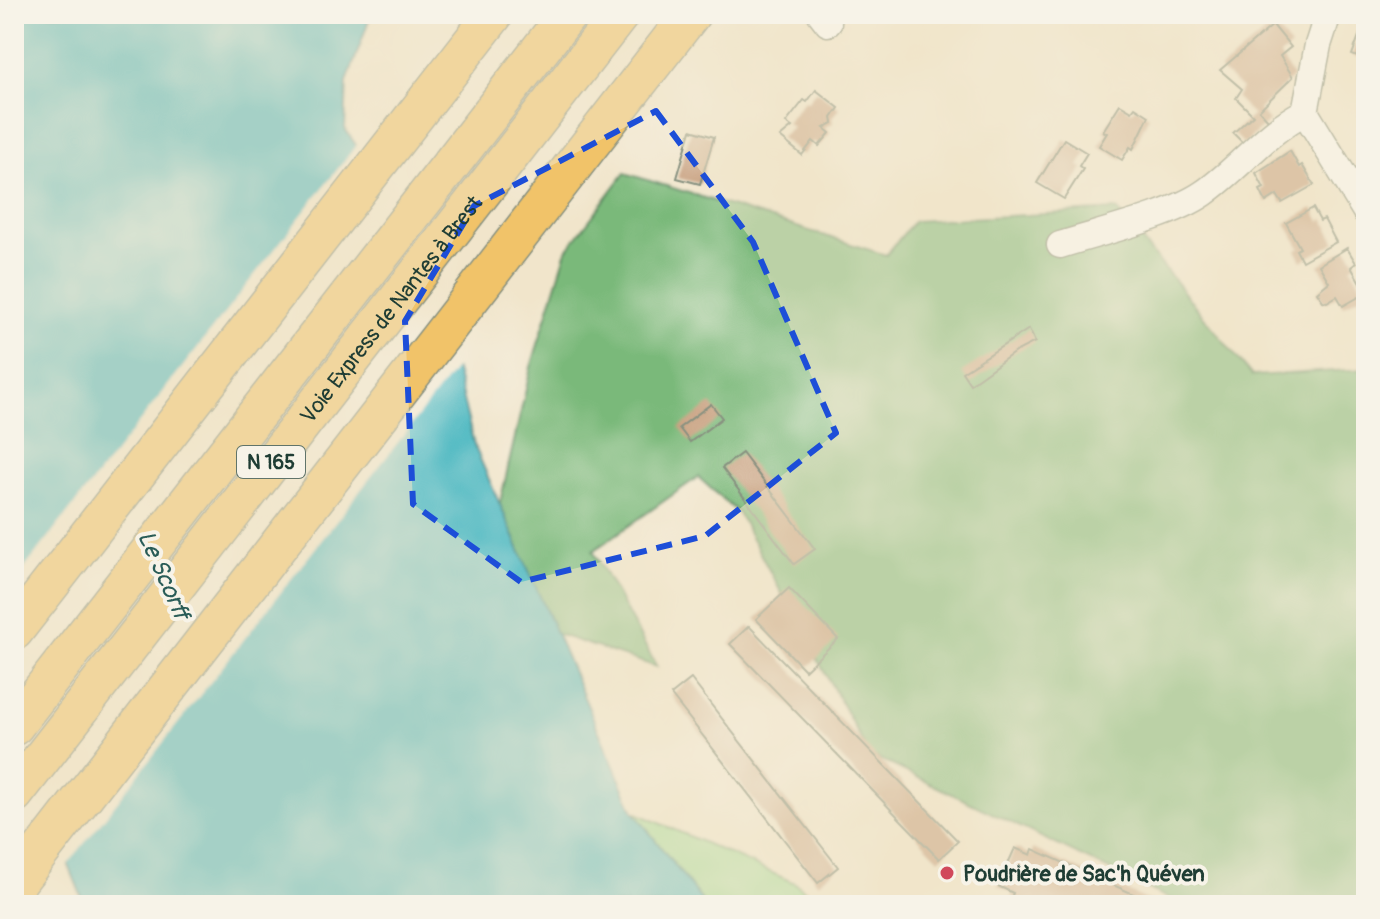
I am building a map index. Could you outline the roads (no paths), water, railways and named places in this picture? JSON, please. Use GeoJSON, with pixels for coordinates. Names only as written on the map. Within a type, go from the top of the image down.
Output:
{"type":"FeatureCollection","features":[{"type":"Feature","properties":{"kind":"highway"},"geometry":{"type":"LineString","coordinates":[[14,631],[494,14]]}},
{"type":"Feature","properties":{"kind":"highway","name":"Voie Express de Nantes à Brest"},"geometry":{"type":"LineString","coordinates":[[14,726],[568,14]]}},
{"type":"Feature","properties":{"kind":"highway","name":"Voie Express de Nantes à Brest"},"geometry":{"type":"LineString","coordinates":[[14,794],[620,14]]}},
{"type":"Feature","properties":{"kind":"highway"},"geometry":{"type":"LineString","coordinates":[[14,886],[691,14]]}},
{"type":"Feature","properties":{"kind":"street"},"geometry":{"type":"LineString","coordinates":[[1328,14],[1318,45],[1305,112],[1366,212]]}},
{"type":"Feature","properties":{"kind":"street"},"geometry":{"type":"LineString","coordinates":[[1060,245],[1183,206],[1205,192],[1282,124],[1305,112]]}},
{"type":"Feature","properties":{"kind":"water","name":"Le Scorff"},"geometry":{"type":"Polygon","coordinates":[[[14,14],[371,14],[347,82],[345,129],[391,196],[455,367],[474,445],[634,812],[705,905],[85,905],[14,731],[14,14]]]}},
{"type":"Feature","properties":{"kind":"place","name":"Poudrière de Sac'h Quéven"},"geometry":{"type":"Point","coordinates":[947,873]}}]}
